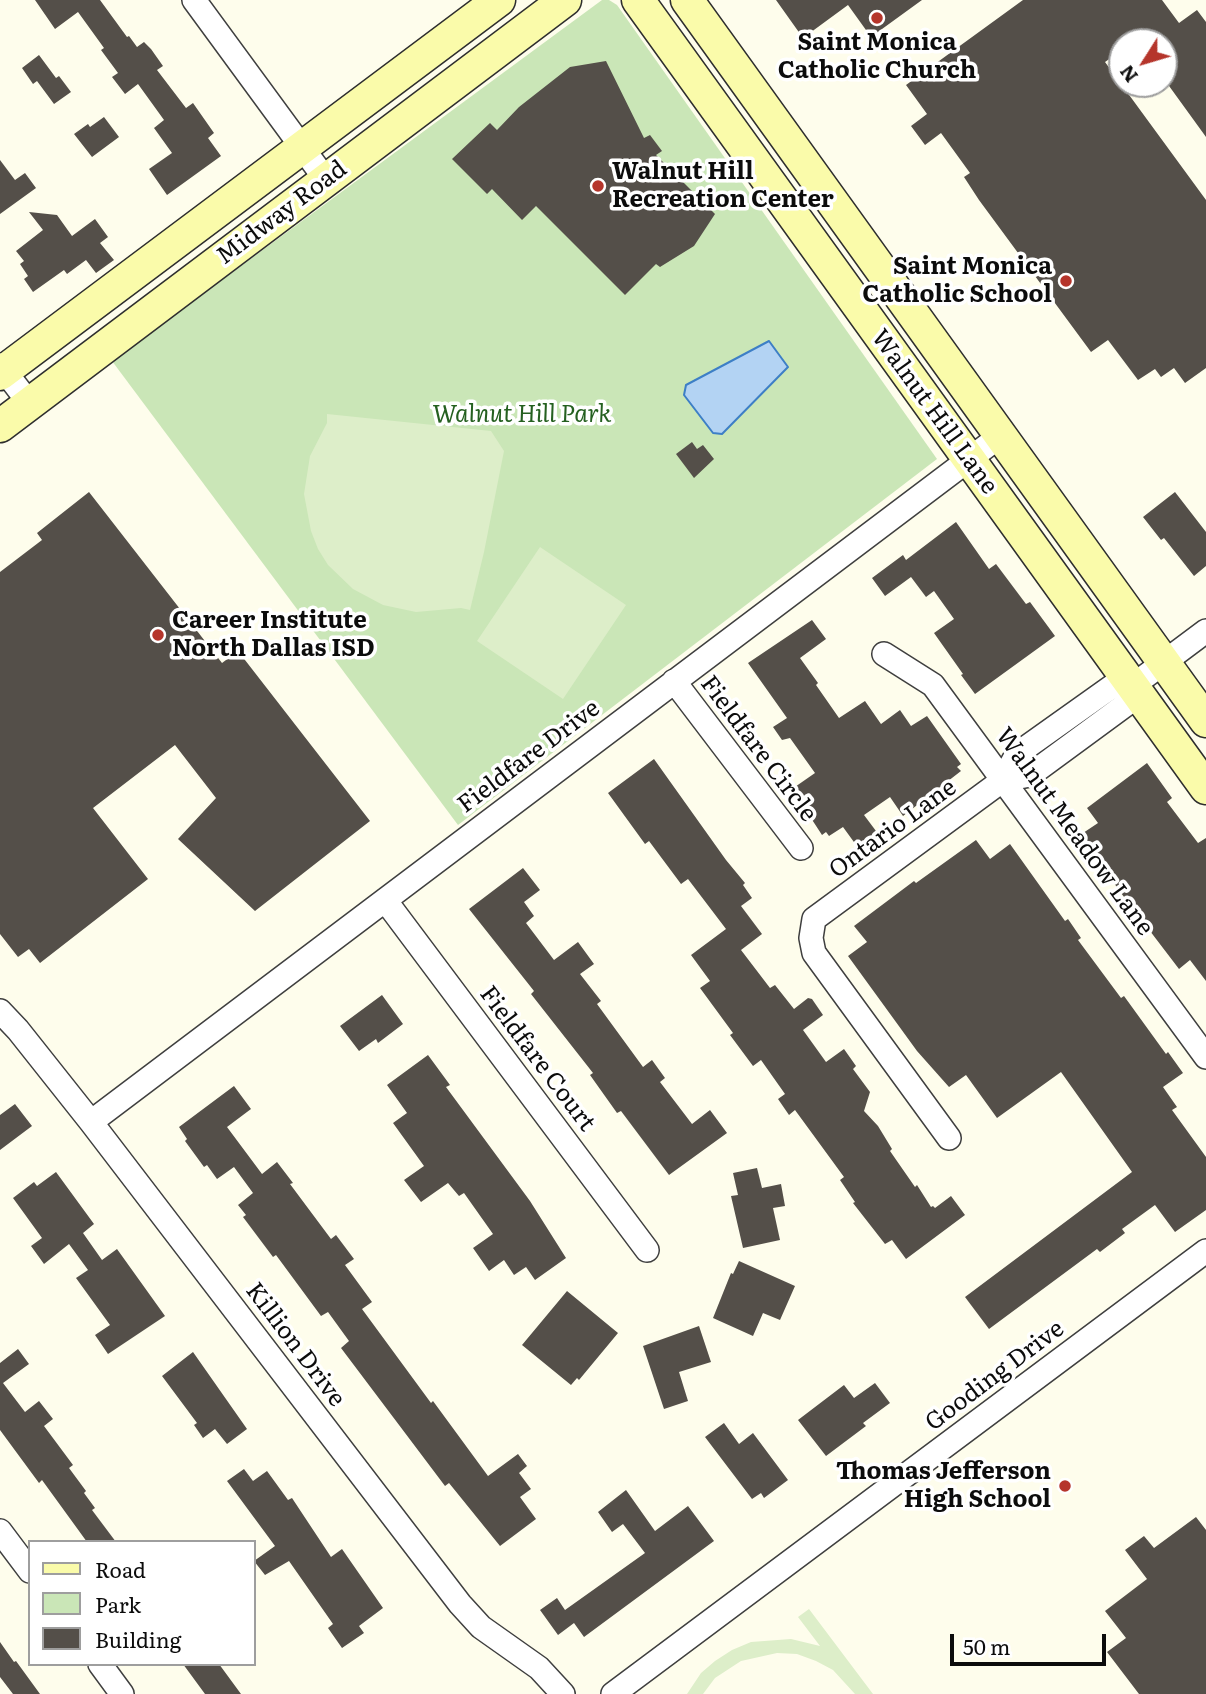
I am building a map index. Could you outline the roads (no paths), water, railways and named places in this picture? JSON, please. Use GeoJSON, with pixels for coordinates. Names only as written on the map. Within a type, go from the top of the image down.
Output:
{"type":"FeatureCollection","features":[{"type":"Feature","properties":{"kind":"main road","name":"Midway Road"},"geometry":{"type":"LineString","coordinates":[[1,370],[499,0]]}},
{"type":"Feature","properties":{"kind":"main road","name":"Midway Road"},"geometry":{"type":"LineString","coordinates":[[0,426],[565,0]]}},
{"type":"Feature","properties":{"kind":"main road","name":"Walnut Hill Lane"},"geometry":{"type":"LineString","coordinates":[[638,0],[1206,788]]}},
{"type":"Feature","properties":{"kind":"main road","name":"Walnut Hill Lane"},"geometry":{"type":"LineString","coordinates":[[687,0],[1206,721]]}},
{"type":"Feature","properties":{"kind":"main road"},"geometry":{"type":"LineString","coordinates":[[861,310],[894,285]]}},
{"type":"Feature","properties":{"kind":"street"},"geometry":{"type":"LineString","coordinates":[[194,0],[326,180]]}},
{"type":"Feature","properties":{"kind":"street"},"geometry":{"type":"LineString","coordinates":[[1,370],[30,404]]}},
{"type":"Feature","properties":{"kind":"street","name":"Fieldfare Drive"},"geometry":{"type":"LineString","coordinates":[[91,1122],[1000,436]]}},
{"type":"Feature","properties":{"kind":"street","name":"Ontario Lane"},"geometry":{"type":"LineString","coordinates":[[949,1138],[814,954],[811,938],[814,919],[1003,780],[1030,775],[1128,703],[1131,687],[1206,631]]}},
{"type":"Feature","properties":{"kind":"street","name":"Walnut Meadow Lane"},"geometry":{"type":"LineString","coordinates":[[884,654],[933,685],[1206,1057]]}},
{"type":"Feature","properties":{"kind":"street","name":"Fieldfare Circle"},"geometry":{"type":"LineString","coordinates":[[674,681],[801,848]]}},
{"type":"Feature","properties":{"kind":"street","name":"Fieldfare Court"},"geometry":{"type":"LineString","coordinates":[[385,900],[647,1250]]}},
{"type":"Feature","properties":{"kind":"street","name":"Killion Drive"},"geometry":{"type":"LineString","coordinates":[[0,1011],[91,1122],[460,1604],[481,1627],[538,1668],[563,1694]]}},
{"type":"Feature","properties":{"kind":"street","name":"Gooding Drive"},"geometry":{"type":"LineString","coordinates":[[613,1694],[1206,1251]]}},
{"type":"Feature","properties":{"kind":"street"},"geometry":{"type":"LineString","coordinates":[[0,1531],[28,1568]]}},
{"type":"Feature","properties":{"kind":"street"},"geometry":{"type":"LineString","coordinates":[[101,1666],[122,1694]]}},
{"type":"Feature","properties":{"kind":"water"},"geometry":{"type":"Polygon","coordinates":[[[769,341],[788,367],[722,434],[713,433],[684,395],[686,385],[769,341]]]}},
{"type":"Feature","properties":{"kind":"place","name":"Saint Monica Catholic Church"},"geometry":{"type":"Point","coordinates":[877,18]}},
{"type":"Feature","properties":{"kind":"place","name":"Walnut Hill Recreation Center"},"geometry":{"type":"Point","coordinates":[598,186]}},
{"type":"Feature","properties":{"kind":"place","name":"Saint Monica Catholic School"},"geometry":{"type":"Point","coordinates":[1066,281]}},
{"type":"Feature","properties":{"kind":"place","name":"Career Institute North Dallas ISD"},"geometry":{"type":"Point","coordinates":[158,635]}},
{"type":"Feature","properties":{"kind":"place","name":"Thomas Jefferson High School"},"geometry":{"type":"Point","coordinates":[1065,1486]}},
{"type":"Feature","properties":{"kind":"park label","name":"Walnut Hill Park"},"geometry":{"type":"Point","coordinates":[522,415]}}]}
